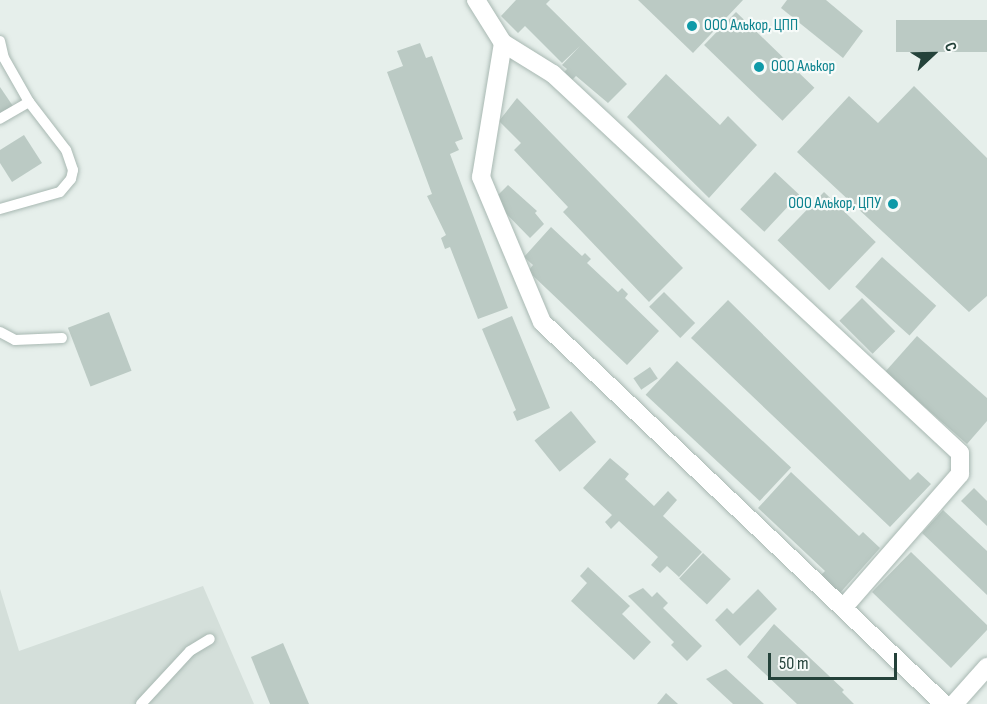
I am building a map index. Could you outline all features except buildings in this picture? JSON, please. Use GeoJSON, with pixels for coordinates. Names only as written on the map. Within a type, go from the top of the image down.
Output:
{"type":"FeatureCollection","features":[{"type":"Feature","properties":{"kind":"street"},"geometry":{"type":"LineString","coordinates":[[476,0],[503,43],[553,74],[960,453],[960,474],[844,608]]}},
{"type":"Feature","properties":{"kind":"street"},"geometry":{"type":"LineString","coordinates":[[503,43],[481,177],[542,322],[844,608],[955,703],[987,667]]}},
{"type":"Feature","properties":{"kind":"lane"},"geometry":{"type":"LineString","coordinates":[[0,41],[8,67],[29,102],[66,150],[73,170],[71,180],[60,192],[0,209]]}},
{"type":"Feature","properties":{"kind":"lane"},"geometry":{"type":"LineString","coordinates":[[0,119],[29,102]]}},
{"type":"Feature","properties":{"kind":"lane"},"geometry":{"type":"LineString","coordinates":[[0,332],[15,340],[62,338]]}},
{"type":"Feature","properties":{"kind":"lane"},"geometry":{"type":"LineString","coordinates":[[141,704],[190,651],[210,639]]}},
{"type":"Feature","properties":{"kind":"shaded area"},"geometry":{"type":"Polygon","coordinates":[[[203,586],[254,704],[0,704],[0,589],[19,651],[203,586]]]}},
{"type":"Feature","properties":{"kind":"place","name":"ООО Алькор, ЦПП"},"geometry":{"type":"Point","coordinates":[692,26]}},
{"type":"Feature","properties":{"kind":"place","name":"ООО Алькор"},"geometry":{"type":"Point","coordinates":[759,67]}},
{"type":"Feature","properties":{"kind":"place","name":"ООО Алькор, ЦПУ"},"geometry":{"type":"Point","coordinates":[893,204]}}]}
